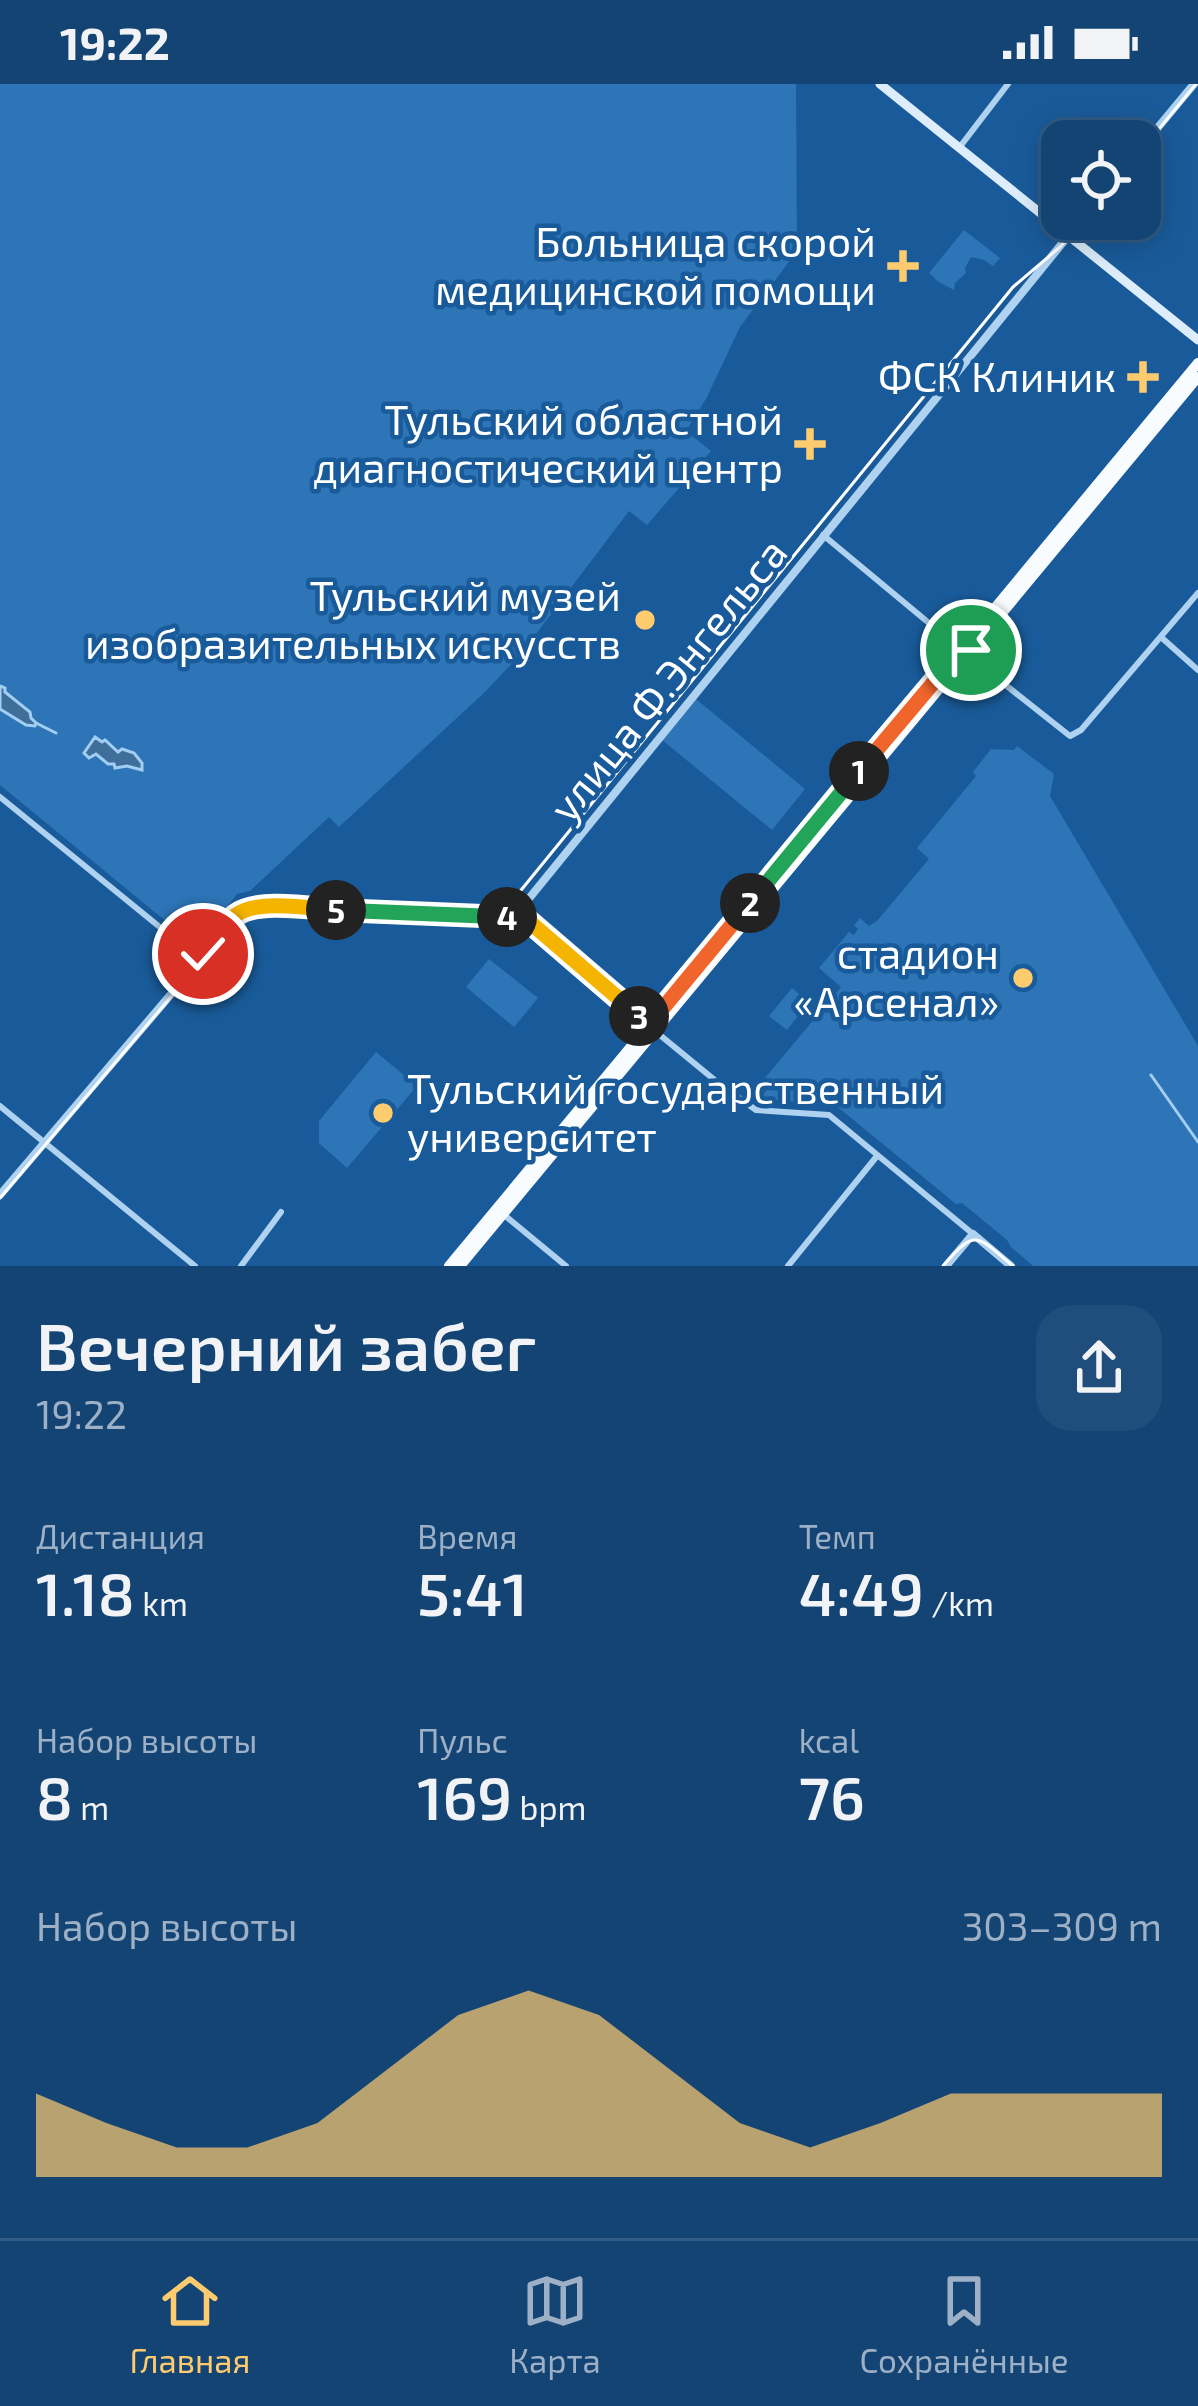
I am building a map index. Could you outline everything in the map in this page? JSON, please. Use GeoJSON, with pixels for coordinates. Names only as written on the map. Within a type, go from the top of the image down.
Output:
{"type":"FeatureCollection","features":[{"type":"Feature","properties":{"kind":"main road"},"geometry":{"type":"LineString","coordinates":[[880,84],[1041,214]]}},
{"type":"Feature","properties":{"kind":"main road"},"geometry":{"type":"LineString","coordinates":[[1074,240],[1198,340]]}},
{"type":"Feature","properties":{"kind":"main road"},"geometry":{"type":"LineString","coordinates":[[449,1266],[500,1211],[964,652],[1198,363]]}},
{"type":"Feature","properties":{"kind":"main road"},"geometry":{"type":"LineString","coordinates":[[964,652],[1198,377]]}},
{"type":"Feature","properties":{"kind":"main road"},"geometry":{"type":"LineString","coordinates":[[460,1266],[500,1211]]}},
{"type":"Feature","properties":{"kind":"street"},"geometry":{"type":"LineString","coordinates":[[959,148],[1008,84]]}},
{"type":"Feature","properties":{"kind":"street"},"geometry":{"type":"LineString","coordinates":[[1161,124],[1194,84]]}},
{"type":"Feature","properties":{"kind":"street","name":"улица Ф.Энгельса"},"geometry":{"type":"LineString","coordinates":[[518,912],[1066,240]]}},
{"type":"Feature","properties":{"kind":"street"},"geometry":{"type":"LineString","coordinates":[[823,535],[1070,736],[1082,730],[1198,593]]}},
{"type":"Feature","properties":{"kind":"street"},"geometry":{"type":"LineString","coordinates":[[1162,638],[1198,670]]}},
{"type":"Feature","properties":{"kind":"street"},"geometry":{"type":"LineString","coordinates":[[0,796],[199,959]]}},
{"type":"Feature","properties":{"kind":"street"},"geometry":{"type":"LineString","coordinates":[[0,1195],[235,915],[260,907],[505,918],[518,912],[704,1072],[756,1110],[829,1115],[1011,1266]]}},
{"type":"Feature","properties":{"kind":"street"},"geometry":{"type":"LineString","coordinates":[[0,1106],[195,1266]]}},
{"type":"Feature","properties":{"kind":"street"},"geometry":{"type":"LineString","coordinates":[[788,1266],[877,1156]]}},
{"type":"Feature","properties":{"kind":"street"},"geometry":{"type":"LineString","coordinates":[[500,1211],[566,1266]]}},
{"type":"Feature","properties":{"kind":"street"},"geometry":{"type":"LineString","coordinates":[[241,1266],[281,1212]]}},
{"type":"Feature","properties":{"kind":"street"},"geometry":{"type":"LineString","coordinates":[[946,1266],[973,1234]]}},
{"type":"Feature","properties":{"kind":"shaded area"},"geometry":{"type":"Polygon","coordinates":[[[0,84],[796,84],[797,251],[740,327],[686,431],[711,451],[647,525],[629,511],[536,634],[543,643],[531,658],[518,657],[339,827],[329,817],[250,891],[237,894],[196,946],[0,785],[0,84]]]}},
{"type":"Feature","properties":{"kind":"shaded area"},"geometry":{"type":"Polygon","coordinates":[[[964,230],[1000,258],[993,266],[971,257],[954,290],[929,273],[964,230]]]}},
{"type":"Feature","properties":{"kind":"shaded area"},"geometry":{"type":"Polygon","coordinates":[[[0,686],[30,712],[35,726],[0,709],[0,686]]]}},
{"type":"Feature","properties":{"kind":"shaded area"},"geometry":{"type":"Polygon","coordinates":[[[696,699],[805,789],[772,830],[662,740],[696,699]]]}},
{"type":"Feature","properties":{"kind":"shaded area"},"geometry":{"type":"Polygon","coordinates":[[[95,737],[118,752],[134,753],[142,770],[115,768],[96,754],[89,758],[84,753],[95,737]]]}},
{"type":"Feature","properties":{"kind":"shaded area"},"geometry":{"type":"Polygon","coordinates":[[[1017,746],[1054,774],[1050,796],[1198,1046],[1198,1266],[1033,1266],[962,1203],[956,1204],[834,1104],[759,1099],[767,1090],[760,1084],[841,987],[819,968],[849,932],[854,935],[860,918],[869,926],[877,921],[929,859],[917,848],[976,776],[973,772],[991,749],[1014,750],[1017,746]]]}},
{"type":"Feature","properties":{"kind":"shaded area"},"geometry":{"type":"Polygon","coordinates":[[[489,959],[538,998],[514,1027],[466,987],[489,959]]]}},
{"type":"Feature","properties":{"kind":"shaded area"},"geometry":{"type":"Polygon","coordinates":[[[792,988],[809,1002],[787,1030],[769,1016],[792,988]]]}},
{"type":"Feature","properties":{"kind":"shaded area"},"geometry":{"type":"Polygon","coordinates":[[[376,1052],[417,1086],[347,1168],[319,1143],[319,1121],[376,1052]]]}},
{"type":"Feature","properties":{"kind":"waterway"},"geometry":{"type":"LineString","coordinates":[[36,723],[56,733]]}},
{"type":"Feature","properties":{"kind":"waterway"},"geometry":{"type":"LineString","coordinates":[[1151,1075],[1198,1142]]}},
{"type":"Feature","properties":{"kind":"tram line"},"geometry":{"type":"LineString","coordinates":[[1161,126],[1196,84]]}},
{"type":"Feature","properties":{"kind":"tram line"},"geometry":{"type":"LineString","coordinates":[[0,1198],[250,904],[269,897],[491,910],[513,900],[1013,287],[1066,240]]}},
{"type":"Feature","properties":{"kind":"tram line"},"geometry":{"type":"LineString","coordinates":[[943,1266],[963,1245],[977,1240],[1013,1266]]}},
{"type":"Feature","properties":{"kind":"place","name":"Больница скорой медицинской помощи"},"geometry":{"type":"Point","coordinates":[903,266]}},
{"type":"Feature","properties":{"kind":"place","name":"ФСК Клиник"},"geometry":{"type":"Point","coordinates":[1143,377]}},
{"type":"Feature","properties":{"kind":"place","name":"Тульский областной диагностический центр"},"geometry":{"type":"Point","coordinates":[810,444]}},
{"type":"Feature","properties":{"kind":"place","name":"Тульский музей изобразительных искусств"},"geometry":{"type":"Point","coordinates":[645,620]}},
{"type":"Feature","properties":{"kind":"place","name":"стадион «Арсенал»"},"geometry":{"type":"Point","coordinates":[1023,978]}},
{"type":"Feature","properties":{"kind":"place","name":"Тульский государственный университет"},"geometry":{"type":"Point","coordinates":[383,1113]}},
{"type":"Feature","properties":{"kind":"route"},"geometry":{"type":"LineString","coordinates":[[203,954],[235,915],[260,907],[505,918],[518,912],[649,1025],[961,650],[967,655],[971,650]]}}]}
